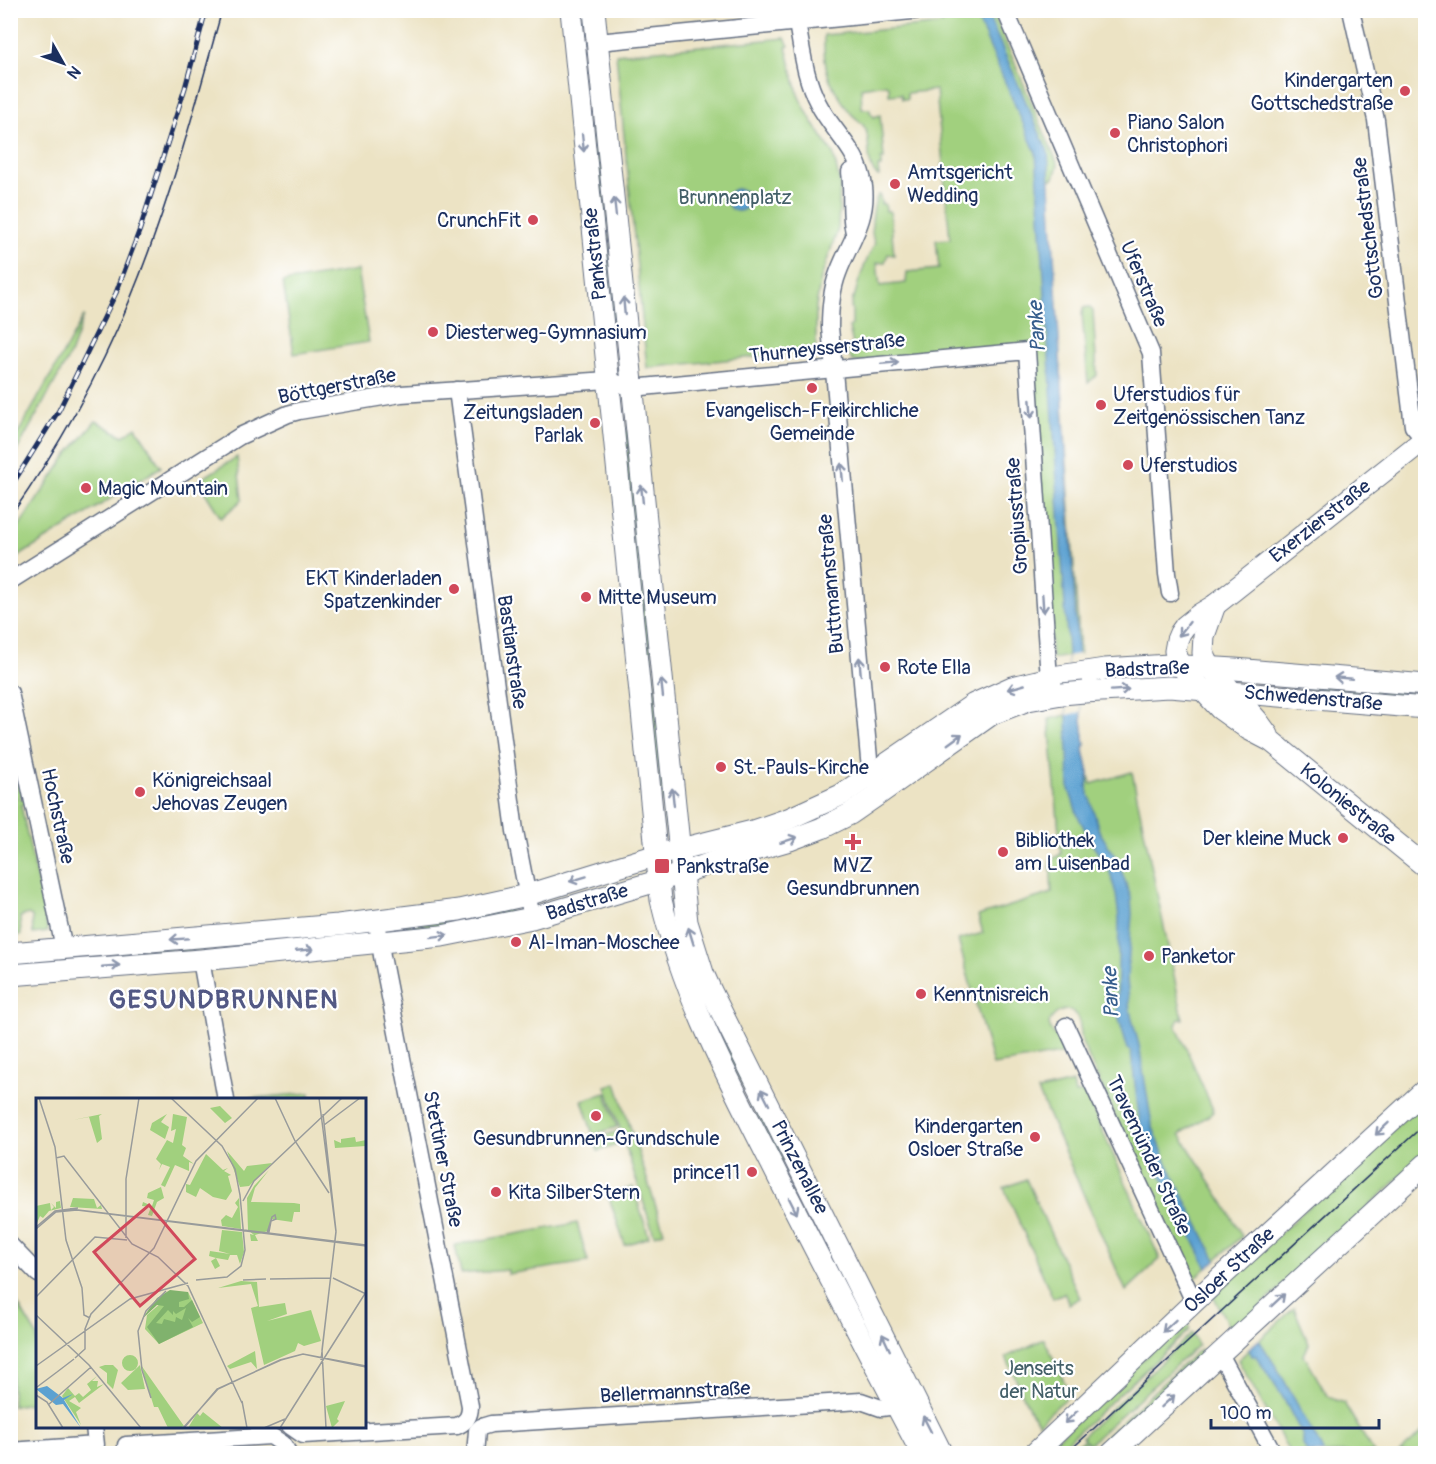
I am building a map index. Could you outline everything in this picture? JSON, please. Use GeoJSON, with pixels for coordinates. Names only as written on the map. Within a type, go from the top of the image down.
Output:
{"type":"FeatureCollection","features":[{"type":"Feature","properties":{"kind":"main road","name":"Pankstraße"},"geometry":{"type":"LineString","coordinates":[[571,10],[657,855]]}},
{"type":"Feature","properties":{"kind":"main road","name":"Pankstraße"},"geometry":{"type":"LineString","coordinates":[[594,10],[679,848]]}},
{"type":"Feature","properties":{"kind":"main road","name":"Exerzierstraße"},"geometry":{"type":"LineString","coordinates":[[1180,665],[1175,651],[1177,640],[1185,626],[1215,605],[1425,438]]}},
{"type":"Feature","properties":{"kind":"main road"},"geometry":{"type":"LineString","coordinates":[[1210,667],[1203,653],[1203,641],[1215,605]]}},
{"type":"Feature","properties":{"kind":"main road","name":"Badstraße"},"geometry":{"type":"LineString","coordinates":[[1084,682],[1156,665],[1210,667]]}},
{"type":"Feature","properties":{"kind":"main road","name":"Koloniestraße"},"geometry":{"type":"LineString","coordinates":[[1180,665],[1220,709],[1248,729],[1271,741],[1425,867]]}},
{"type":"Feature","properties":{"kind":"main road","name":"Koloniestraße"},"geometry":{"type":"LineString","coordinates":[[1210,667],[1257,720],[1271,741]]}},
{"type":"Feature","properties":{"kind":"main road","name":"Schwedenstraße"},"geometry":{"type":"LineString","coordinates":[[1210,667],[1425,685]]}},
{"type":"Feature","properties":{"kind":"main road"},"geometry":{"type":"LineString","coordinates":[[1057,683],[1084,682]]}},
{"type":"Feature","properties":{"kind":"main road","name":"Badstraße"},"geometry":{"type":"LineString","coordinates":[[1084,682],[1201,689]]}},
{"type":"Feature","properties":{"kind":"main road","name":"Badstraße"},"geometry":{"type":"LineString","coordinates":[[10,953],[338,925],[459,910],[527,895],[679,848],[753,831],[788,819],[841,795],[975,704],[1012,687],[1057,683]]}},
{"type":"Feature","properties":{"kind":"main road","name":"Badstraße"},"geometry":{"type":"LineString","coordinates":[[10,975],[201,960],[380,942],[468,932],[532,918],[681,874],[822,828],[850,814],[992,714],[1028,700],[1057,683]]}},
{"type":"Feature","properties":{"kind":"main road","name":"Schwedenstraße"},"geometry":{"type":"LineString","coordinates":[[1201,689],[1425,708]]}},
{"type":"Feature","properties":{"kind":"main road","name":"Prinzenallee"},"geometry":{"type":"LineString","coordinates":[[679,848],[687,922],[703,973],[848,1262],[902,1396],[921,1454]]}},
{"type":"Feature","properties":{"kind":"main road","name":"Prinzenallee"},"geometry":{"type":"LineString","coordinates":[[657,855],[661,900],[667,927],[699,1018],[827,1274],[902,1396],[942,1454]]}},
{"type":"Feature","properties":{"kind":"main road"},"geometry":{"type":"LineString","coordinates":[[64,948],[68,970]]}},
{"type":"Feature","properties":{"kind":"main road","name":"Osloer Straße"},"geometry":{"type":"LineString","coordinates":[[1034,1454],[1194,1302],[1425,1089]]}},
{"type":"Feature","properties":{"kind":"main road"},"geometry":{"type":"LineString","coordinates":[[1111,1454],[1425,1164]]}},
{"type":"Feature","properties":{"kind":"street"},"geometry":{"type":"LineString","coordinates":[[598,42],[922,10]]}},
{"type":"Feature","properties":{"kind":"street","name":"Uferstraße"},"geometry":{"type":"LineString","coordinates":[[1005,10],[1151,353],[1170,593]]}},
{"type":"Feature","properties":{"kind":"street","name":"Gottschedstraße"},"geometry":{"type":"LineString","coordinates":[[1351,10],[1376,120],[1413,426],[1425,438]]}},
{"type":"Feature","properties":{"kind":"street"},"geometry":{"type":"LineString","coordinates":[[797,23],[806,72],[817,101],[860,165],[864,187],[864,209],[833,288],[830,327],[832,368]]}},
{"type":"Feature","properties":{"kind":"street","name":"Thurneysserstraße"},"geometry":{"type":"LineString","coordinates":[[632,388],[1027,351]]}},
{"type":"Feature","properties":{"kind":"street","name":"Gropiusstraße"},"geometry":{"type":"LineString","coordinates":[[1027,351],[1057,683]]}},
{"type":"Feature","properties":{"kind":"street","name":"Buttmannstraße"},"geometry":{"type":"LineString","coordinates":[[832,368],[871,774],[879,794]]}},
{"type":"Feature","properties":{"kind":"street"},"geometry":{"type":"LineString","coordinates":[[608,380],[632,388]]}},
{"type":"Feature","properties":{"kind":"street","name":"Böttgerstraße"},"geometry":{"type":"LineString","coordinates":[[10,581],[240,436],[299,411],[401,394],[608,380]]}},
{"type":"Feature","properties":{"kind":"street","name":"Bastianstraße"},"geometry":{"type":"LineString","coordinates":[[457,390],[515,831],[532,918]]}},
{"type":"Feature","properties":{"kind":"street","name":"Hochstraße"},"geometry":{"type":"LineString","coordinates":[[10,693],[64,948]]}},
{"type":"Feature","properties":{"kind":"street","name":"Stettiner Straße"},"geometry":{"type":"LineString","coordinates":[[297,1430],[457,1426],[467,1419],[470,1406],[377,920]]}},
{"type":"Feature","properties":{"kind":"street"},"geometry":{"type":"LineString","coordinates":[[201,960],[226,1098]]}},
{"type":"Feature","properties":{"kind":"street","name":"Travemünder Straße"},"geometry":{"type":"LineString","coordinates":[[1066,1026],[1194,1302]]}},
{"type":"Feature","properties":{"kind":"street"},"geometry":{"type":"LineString","coordinates":[[10,1245],[36,1272]]}},
{"type":"Feature","properties":{"kind":"street"},"geometry":{"type":"LineString","coordinates":[[1220,1354],[1274,1454]]}},
{"type":"Feature","properties":{"kind":"street","name":"Bellermannstraße"},"geometry":{"type":"LineString","coordinates":[[474,1448],[477,1431],[482,1426],[491,1424],[861,1401],[875,1394],[902,1396]]}},
{"type":"Feature","properties":{"kind":"street"},"geometry":{"type":"LineString","coordinates":[[10,1451],[96,1445],[94,1428]]}},
{"type":"Feature","properties":{"kind":"street"},"geometry":{"type":"LineString","coordinates":[[126,1449],[268,1437],[283,1444],[290,1453]]}},
{"type":"Feature","properties":{"kind":"green space"},"geometry":{"type":"Polygon","coordinates":[[[987,11],[989,16],[995,17],[1058,165],[1054,178],[1048,181],[1080,654],[1052,659],[1032,344],[858,362],[852,361],[847,348],[853,345],[849,327],[852,325],[853,298],[875,243],[872,219],[878,195],[880,195],[881,204],[885,204],[886,211],[890,211],[894,255],[888,254],[885,262],[877,263],[880,286],[906,283],[907,272],[939,269],[936,240],[950,239],[936,90],[907,93],[907,99],[902,99],[901,94],[889,95],[889,87],[886,84],[861,88],[862,109],[870,109],[874,117],[880,115],[884,159],[881,159],[881,167],[878,167],[879,176],[877,176],[869,158],[865,128],[842,101],[828,75],[824,35],[943,24],[942,21],[987,11]]]}},
{"type":"Feature","properties":{"kind":"green space","name":"Brunnenplatz"},"geometry":{"type":"Polygon","coordinates":[[[785,38],[789,46],[786,47],[799,97],[833,153],[840,183],[838,229],[821,278],[816,306],[816,348],[813,351],[647,368],[616,54],[785,38]]]}},
{"type":"Feature","properties":{"kind":"green space"},"geometry":{"type":"Polygon","coordinates":[[[592,63],[618,335],[613,335],[584,64],[592,63]]]}},
{"type":"Feature","properties":{"kind":"green space"},"geometry":{"type":"Polygon","coordinates":[[[357,270],[369,342],[294,354],[283,282],[357,270]]]}},
{"type":"Feature","properties":{"kind":"green space"},"geometry":{"type":"Polygon","coordinates":[[[1089,307],[1093,311],[1097,375],[1088,383],[1082,314],[1083,308],[1089,307]]]}},
{"type":"Feature","properties":{"kind":"green space"},"geometry":{"type":"Polygon","coordinates":[[[84,316],[70,355],[11,461],[11,446],[84,316]]]}},
{"type":"Feature","properties":{"kind":"green space","name":"Magic Mountain"},"geometry":{"type":"Polygon","coordinates":[[[96,421],[123,436],[136,427],[161,467],[13,560],[11,558],[11,538],[68,454],[96,421]]]}},
{"type":"Feature","properties":{"kind":"green space"},"geometry":{"type":"Polygon","coordinates":[[[628,431],[670,828],[666,829],[659,772],[652,745],[622,432],[628,431]]]}},
{"type":"Feature","properties":{"kind":"green space"},"geometry":{"type":"Polygon","coordinates":[[[237,457],[242,500],[221,518],[198,481],[237,457]]]}},
{"type":"Feature","properties":{"kind":"green space"},"geometry":{"type":"Polygon","coordinates":[[[1302,685],[1425,694],[1425,700],[1302,688],[1302,685]]]}},
{"type":"Feature","properties":{"kind":"green space"},"geometry":{"type":"Polygon","coordinates":[[[1081,712],[1085,745],[1083,746],[1091,784],[1132,772],[1183,1019],[1179,1019],[1176,1025],[1214,1112],[1180,1134],[1242,1236],[1190,1283],[1082,1043],[1080,1025],[1075,1014],[1068,1010],[1059,1012],[1049,1023],[1054,1034],[1065,1040],[1067,1053],[993,1065],[958,940],[983,933],[978,916],[1052,893],[1050,860],[1061,854],[1049,719],[1081,712]]]}},
{"type":"Feature","properties":{"kind":"green space"},"geometry":{"type":"Polygon","coordinates":[[[10,752],[19,791],[27,790],[27,793],[20,795],[20,799],[28,798],[30,803],[21,805],[48,932],[33,934],[32,916],[28,914],[20,917],[21,935],[11,936],[10,752]]]}},
{"type":"Feature","properties":{"kind":"green space"},"geometry":{"type":"Polygon","coordinates":[[[509,907],[511,915],[403,932],[402,924],[509,907]]]}},
{"type":"Feature","properties":{"kind":"green space"},"geometry":{"type":"Polygon","coordinates":[[[354,928],[354,936],[179,952],[178,944],[354,928]]]}},
{"type":"Feature","properties":{"kind":"green space"},"geometry":{"type":"Polygon","coordinates":[[[170,946],[170,953],[90,961],[89,953],[170,946]]]}},
{"type":"Feature","properties":{"kind":"green space"},"geometry":{"type":"Polygon","coordinates":[[[715,1016],[788,1159],[781,1163],[710,1019],[715,1016]]]}},
{"type":"Feature","properties":{"kind":"green space"},"geometry":{"type":"Polygon","coordinates":[[[616,1083],[664,1232],[654,1235],[606,1086],[616,1083]]]}},
{"type":"Feature","properties":{"kind":"green space"},"geometry":{"type":"Polygon","coordinates":[[[1073,1083],[1075,1094],[1085,1092],[1160,1259],[1126,1291],[1038,1091],[1073,1083]]]}},
{"type":"Feature","properties":{"kind":"green space"},"geometry":{"type":"Polygon","coordinates":[[[310,1093],[310,1098],[254,1098],[310,1093]]]}},
{"type":"Feature","properties":{"kind":"green space"},"geometry":{"type":"Polygon","coordinates":[[[606,1093],[617,1127],[593,1135],[582,1100],[606,1093]]]}},
{"type":"Feature","properties":{"kind":"green space"},"geometry":{"type":"Polygon","coordinates":[[[1425,1099],[1425,1154],[1232,1333],[1213,1295],[1425,1099]]]}},
{"type":"Feature","properties":{"kind":"green space"},"geometry":{"type":"Polygon","coordinates":[[[618,1131],[622,1143],[598,1151],[594,1139],[618,1131]]]}},
{"type":"Feature","properties":{"kind":"green space"},"geometry":{"type":"Polygon","coordinates":[[[791,1167],[837,1259],[832,1261],[784,1170],[791,1167]]]}},
{"type":"Feature","properties":{"kind":"green space"},"geometry":{"type":"Polygon","coordinates":[[[1026,1179],[1080,1298],[1069,1304],[1064,1293],[1053,1298],[1004,1188],[1026,1179]]]}},
{"type":"Feature","properties":{"kind":"green space"},"geometry":{"type":"Polygon","coordinates":[[[633,1187],[649,1237],[625,1245],[608,1195],[633,1187]]]}},
{"type":"Feature","properties":{"kind":"green space"},"geometry":{"type":"Polygon","coordinates":[[[577,1223],[588,1262],[508,1274],[508,1270],[461,1274],[455,1245],[577,1223]]]}},
{"type":"Feature","properties":{"kind":"green space"},"geometry":{"type":"Polygon","coordinates":[[[11,1293],[36,1334],[36,1402],[12,1406],[11,1293]]]}},
{"type":"Feature","properties":{"kind":"green space"},"geometry":{"type":"Polygon","coordinates":[[[1294,1308],[1309,1344],[1304,1355],[1328,1397],[1344,1403],[1374,1453],[1290,1453],[1238,1360],[1294,1308]]]}},
{"type":"Feature","properties":{"kind":"green space"},"geometry":{"type":"Polygon","coordinates":[[[1185,1320],[1190,1329],[1055,1453],[1041,1454],[1185,1320]]]}},
{"type":"Feature","properties":{"kind":"green space"},"geometry":{"type":"Polygon","coordinates":[[[1192,1333],[1198,1345],[1089,1444],[1086,1441],[1073,1453],[1068,1453],[1084,1439],[1082,1436],[1192,1333]]]}},
{"type":"Feature","properties":{"kind":"green space","name":"Jenseits der Natur"},"geometry":{"type":"Polygon","coordinates":[[[1044,1339],[1070,1394],[1039,1423],[1031,1413],[1006,1357],[1044,1339]]]}},
{"type":"Feature","properties":{"kind":"green space"},"geometry":{"type":"Polygon","coordinates":[[[1200,1349],[1204,1358],[1101,1453],[1086,1454],[1200,1349]]]}},
{"type":"Feature","properties":{"kind":"green space"},"geometry":{"type":"Polygon","coordinates":[[[1425,1430],[1425,1453],[1399,1453],[1425,1430]]]}},
{"type":"Feature","properties":{"kind":"water"},"geometry":{"type":"Polygon","coordinates":[[[974,11],[986,11],[1048,152],[1081,712],[1085,745],[1083,746],[1089,773],[1087,787],[1099,831],[1118,861],[1131,898],[1127,980],[1130,1011],[1139,1045],[1152,1125],[1166,1161],[1216,1260],[1207,1268],[1145,1142],[1140,1125],[1131,1052],[1128,1049],[1117,1012],[1119,918],[1116,894],[1109,869],[1094,847],[1078,816],[1069,789],[1068,654],[1036,153],[974,11]]]}},
{"type":"Feature","properties":{"kind":"water"},"geometry":{"type":"Polygon","coordinates":[[[738,189],[746,192],[749,200],[746,208],[738,211],[730,208],[727,200],[730,192],[738,189]]]}},
{"type":"Feature","properties":{"kind":"water"},"geometry":{"type":"Polygon","coordinates":[[[1259,1340],[1324,1453],[1308,1453],[1303,1445],[1303,1436],[1282,1396],[1249,1349],[1259,1340]]]}},
{"type":"Feature","properties":{"kind":"pier"},"geometry":{"type":"Polygon","coordinates":[[[1079,654],[1081,712],[1067,715],[1068,656],[1079,654]]]}},
{"type":"Feature","properties":{"kind":"tram line"},"geometry":{"type":"LineString","coordinates":[[10,517],[76,412],[129,302],[168,194],[222,10]]}},
{"type":"Feature","properties":{"kind":"tram line"},"geometry":{"type":"LineString","coordinates":[[1066,1454],[1426,1123]]}},
{"type":"Feature","properties":{"kind":"railway"},"geometry":{"type":"LineString","coordinates":[[10,488],[59,410],[116,293],[140,229],[185,88],[206,10]]}},
{"type":"Feature","properties":{"kind":"place","name":"Kindergarten Gottschedstraße"},"geometry":{"type":"Point","coordinates":[1405,91]}},
{"type":"Feature","properties":{"kind":"place","name":"Piano Salon Christophori"},"geometry":{"type":"Point","coordinates":[1115,133]}},
{"type":"Feature","properties":{"kind":"place","name":"Amtsgericht Wedding"},"geometry":{"type":"Point","coordinates":[895,184]}},
{"type":"Feature","properties":{"kind":"place","name":"CrunchFit"},"geometry":{"type":"Point","coordinates":[533,220]}},
{"type":"Feature","properties":{"kind":"place","name":"Diesterweg-Gymnasium"},"geometry":{"type":"Point","coordinates":[433,332]}},
{"type":"Feature","properties":{"kind":"place","name":"Evangelisch-Freikirchliche Gemeinde"},"geometry":{"type":"Point","coordinates":[812,388]}},
{"type":"Feature","properties":{"kind":"place","name":"Uferstudios für Zeitgenössischen Tanz"},"geometry":{"type":"Point","coordinates":[1101,405]}},
{"type":"Feature","properties":{"kind":"place","name":"Zeitungsladen Parlak"},"geometry":{"type":"Point","coordinates":[595,423]}},
{"type":"Feature","properties":{"kind":"place","name":"Uferstudios"},"geometry":{"type":"Point","coordinates":[1128,465]}},
{"type":"Feature","properties":{"kind":"place","name":"Magic Mountain"},"geometry":{"type":"Point","coordinates":[86,488]}},
{"type":"Feature","properties":{"kind":"place","name":"EKT Kinderladen Spatzenkinder"},"geometry":{"type":"Point","coordinates":[454,589]}},
{"type":"Feature","properties":{"kind":"place","name":"Mitte Museum"},"geometry":{"type":"Point","coordinates":[586,597]}},
{"type":"Feature","properties":{"kind":"place","name":"Rote Ella"},"geometry":{"type":"Point","coordinates":[885,667]}},
{"type":"Feature","properties":{"kind":"place","name":"St.-Pauls-Kirche"},"geometry":{"type":"Point","coordinates":[721,767]}},
{"type":"Feature","properties":{"kind":"place","name":"Königreichsaal Jehovas Zeugen"},"geometry":{"type":"Point","coordinates":[140,792]}},
{"type":"Feature","properties":{"kind":"place","name":"Der kleine Muck"},"geometry":{"type":"Point","coordinates":[1343,838]}},
{"type":"Feature","properties":{"kind":"place","name":"MVZ Gesundbrunnen"},"geometry":{"type":"Point","coordinates":[853,842]}},
{"type":"Feature","properties":{"kind":"place","name":"Bibliothek am Luisenbad"},"geometry":{"type":"Point","coordinates":[1003,852]}},
{"type":"Feature","properties":{"kind":"place","name":"Pankstraße"},"geometry":{"type":"Point","coordinates":[662,866]}},
{"type":"Feature","properties":{"kind":"place","name":"Al-Iman-Moschee"},"geometry":{"type":"Point","coordinates":[516,942]}},
{"type":"Feature","properties":{"kind":"place","name":"Panketor"},"geometry":{"type":"Point","coordinates":[1149,956]}},
{"type":"Feature","properties":{"kind":"place","name":"Kenntnisreich"},"geometry":{"type":"Point","coordinates":[921,994]}},
{"type":"Feature","properties":{"kind":"place","name":"Gesundbrunnen-Grundschule"},"geometry":{"type":"Point","coordinates":[596,1116]}},
{"type":"Feature","properties":{"kind":"place","name":"Kindergarten Osloer Straße"},"geometry":{"type":"Point","coordinates":[1035,1137]}},
{"type":"Feature","properties":{"kind":"place","name":"prince11"},"geometry":{"type":"Point","coordinates":[752,1172]}},
{"type":"Feature","properties":{"kind":"place","name":"Kita SilberStern"},"geometry":{"type":"Point","coordinates":[496,1192]}},
{"type":"Feature","properties":{"kind":"district","name":"GESUNDBRUNNEN"},"geometry":{"type":"Point","coordinates":[224,1000]}},
{"type":"Feature","properties":{"kind":"water label","name":"Panke"},"geometry":{"type":"Point","coordinates":[1037,327]}},
{"type":"Feature","properties":{"kind":"water label","name":"Panke"},"geometry":{"type":"Point","coordinates":[1111,993]}}]}
